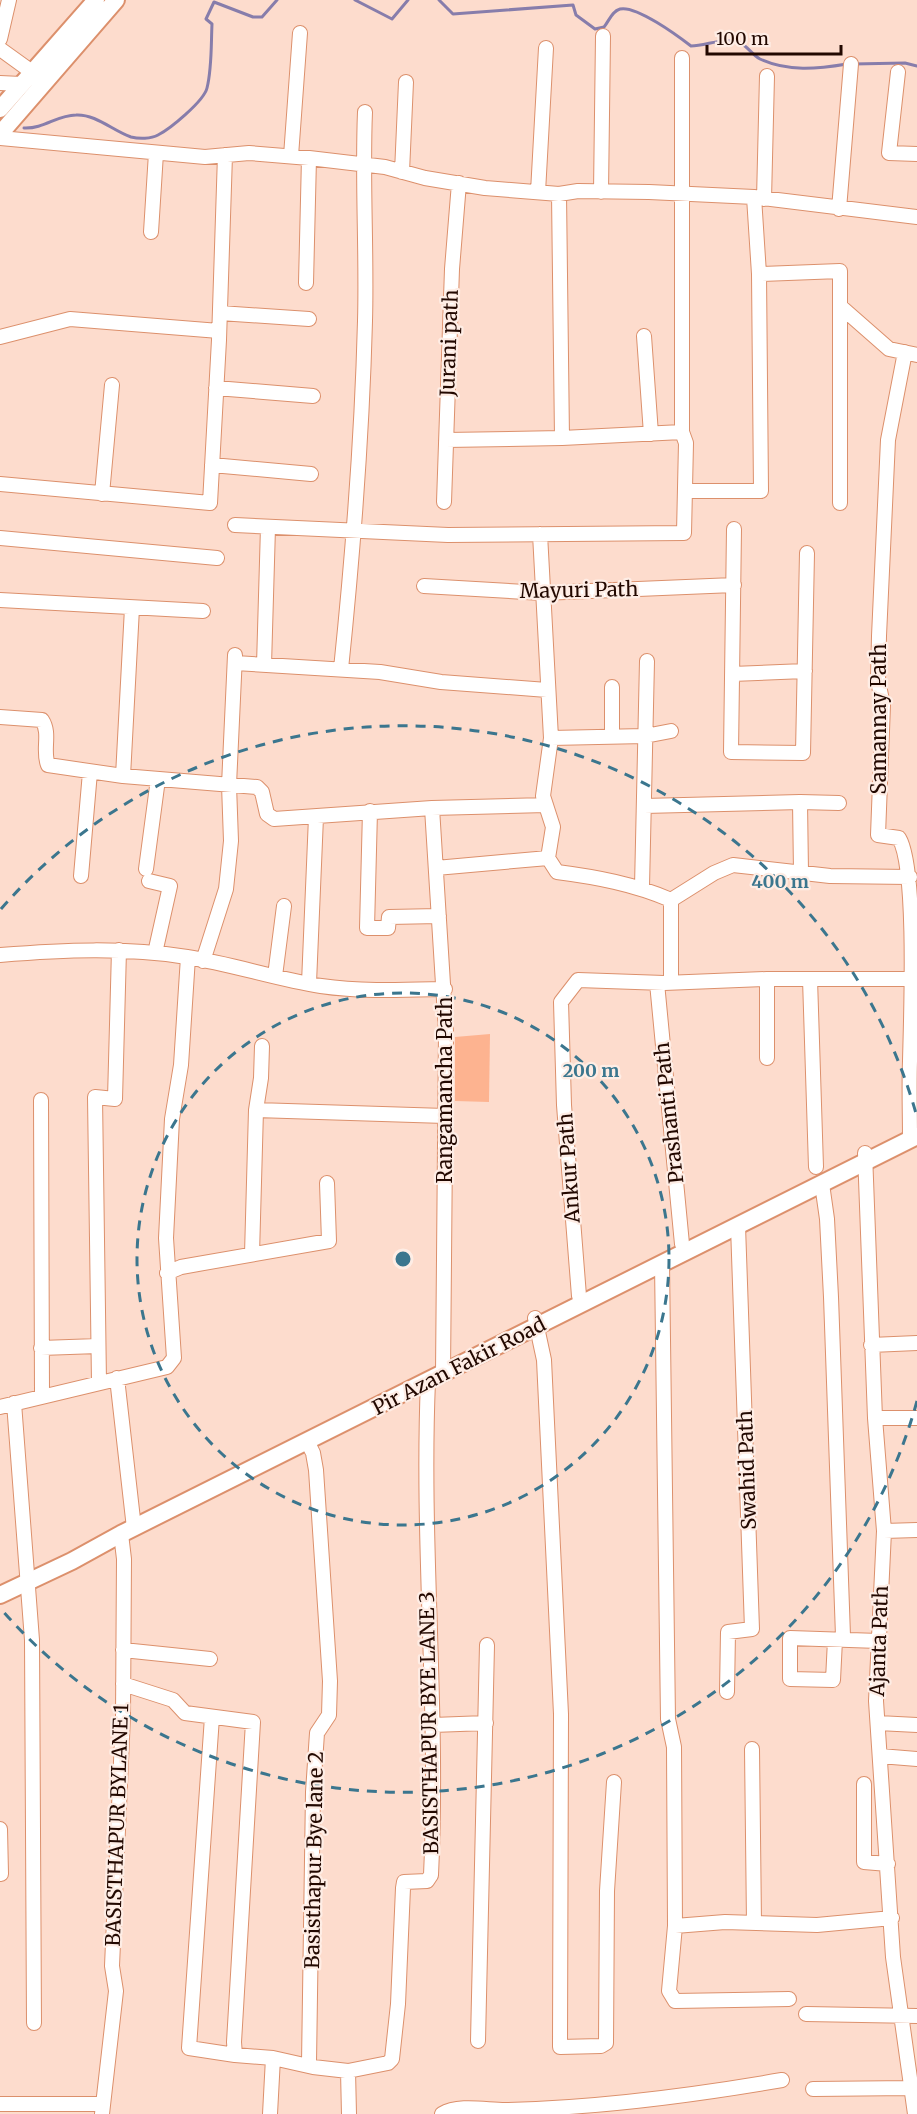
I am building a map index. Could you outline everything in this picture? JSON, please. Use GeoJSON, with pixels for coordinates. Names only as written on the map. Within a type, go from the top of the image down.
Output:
{"type":"FeatureCollection","features":[{"type":"Feature","properties":{"kind":"main road"},"geometry":{"type":"LineString","coordinates":[[0,109],[96,0]]}},
{"type":"Feature","properties":{"kind":"main road"},"geometry":{"type":"LineString","coordinates":[[0,134],[116,0]]}},
{"type":"Feature","properties":{"kind":"main road","name":"Pir Azan Fakir Road"},"geometry":{"type":"LineString","coordinates":[[129,1527],[307,1441],[537,1322],[662,1264],[822,1184],[913,1133]]}},
{"type":"Feature","properties":{"kind":"main road","name":"Pir Azan Fakir Road"},"geometry":{"type":"LineString","coordinates":[[537,1322],[579,1296],[682,1244],[865,1160]]}},
{"type":"Feature","properties":{"kind":"main road","name":"Pir Azan Fakir Road"},"geometry":{"type":"LineString","coordinates":[[0,1585],[28,1571],[72,1561],[129,1527],[438,1373]]}},
{"type":"Feature","properties":{"kind":"main road","name":"Pir Azan Fakir Road"},"geometry":{"type":"LineString","coordinates":[[0,1595],[28,1571]]}},
{"type":"Feature","properties":{"kind":"street"},"geometry":{"type":"LineString","coordinates":[[0,39],[9,0]]}},
{"type":"Feature","properties":{"kind":"street"},"geometry":{"type":"LineString","coordinates":[[291,156],[300,33]]}},
{"type":"Feature","properties":{"kind":"street"},"geometry":{"type":"LineString","coordinates":[[601,192],[603,36]]}},
{"type":"Feature","properties":{"kind":"street"},"geometry":{"type":"LineString","coordinates":[[538,192],[546,48]]}},
{"type":"Feature","properties":{"kind":"street"},"geometry":{"type":"LineString","coordinates":[[0,49],[26,78]]}},
{"type":"Feature","properties":{"kind":"street"},"geometry":{"type":"LineString","coordinates":[[235,525],[448,535],[684,533],[686,443],[682,432],[680,193],[682,58]]}},
{"type":"Feature","properties":{"kind":"street"},"geometry":{"type":"LineString","coordinates":[[839,208],[851,64]]}},
{"type":"Feature","properties":{"kind":"street"},"geometry":{"type":"LineString","coordinates":[[898,72],[889,153],[917,154]]}},
{"type":"Feature","properties":{"kind":"street"},"geometry":{"type":"LineString","coordinates":[[692,490],[761,491],[759,198],[767,76]]}},
{"type":"Feature","properties":{"kind":"street"},"geometry":{"type":"LineString","coordinates":[[0,83],[26,78]]}},
{"type":"Feature","properties":{"kind":"street"},"geometry":{"type":"LineString","coordinates":[[402,172],[406,82]]}},
{"type":"Feature","properties":{"kind":"street"},"geometry":{"type":"LineString","coordinates":[[341,669],[356,531],[365,318],[363,165],[365,112]]}},
{"type":"Feature","properties":{"kind":"street"},"geometry":{"type":"LineString","coordinates":[[0,138],[205,157],[249,153],[291,156],[363,165],[459,183],[559,194],[680,193],[759,198],[917,217]]}},
{"type":"Feature","properties":{"kind":"street"},"geometry":{"type":"LineString","coordinates":[[151,232],[156,153]]}},
{"type":"Feature","properties":{"kind":"street"},"geometry":{"type":"LineString","coordinates":[[0,484],[210,503],[220,313],[225,155]]}},
{"type":"Feature","properties":{"kind":"street"},"geometry":{"type":"LineString","coordinates":[[306,283],[309,158]]}},
{"type":"Feature","properties":{"kind":"street","name":"Jurani path"},"geometry":{"type":"LineString","coordinates":[[444,502],[452,269],[459,183]]}},
{"type":"Feature","properties":{"kind":"street"},"geometry":{"type":"LineString","coordinates":[[559,194],[562,438]]}},
{"type":"Feature","properties":{"kind":"street"},"geometry":{"type":"LineString","coordinates":[[759,274],[840,271],[840,503]]}},
{"type":"Feature","properties":{"kind":"street"},"geometry":{"type":"LineString","coordinates":[[840,306],[889,349],[911,353]]}},
{"type":"Feature","properties":{"kind":"street"},"geometry":{"type":"LineString","coordinates":[[220,313],[309,319]]}},
{"type":"Feature","properties":{"kind":"street"},"geometry":{"type":"LineString","coordinates":[[0,337],[70,319],[219,331]]}},
{"type":"Feature","properties":{"kind":"street"},"geometry":{"type":"LineString","coordinates":[[644,336],[651,434]]}},
{"type":"Feature","properties":{"kind":"street","name":"Samannay Path"},"geometry":{"type":"LineString","coordinates":[[911,353],[888,440],[879,636],[878,681],[884,705],[878,835],[899,838],[906,846],[910,877],[915,979],[913,1133]]}},
{"type":"Feature","properties":{"kind":"street"},"geometry":{"type":"LineString","coordinates":[[102,494],[112,385]]}},
{"type":"Feature","properties":{"kind":"street"},"geometry":{"type":"LineString","coordinates":[[216,388],[313,396]]}},
{"type":"Feature","properties":{"kind":"street"},"geometry":{"type":"LineString","coordinates":[[446,440],[562,438],[682,432]]}},
{"type":"Feature","properties":{"kind":"street"},"geometry":{"type":"LineString","coordinates":[[212,465],[311,474]]}},
{"type":"Feature","properties":{"kind":"street"},"geometry":{"type":"LineString","coordinates":[[264,665],[268,527]]}},
{"type":"Feature","properties":{"kind":"street"},"geometry":{"type":"LineString","coordinates":[[734,529],[731,752],[803,753],[807,553]]}},
{"type":"Feature","properties":{"kind":"street"},"geometry":{"type":"LineString","coordinates":[[540,534],[551,738],[543,796],[553,827],[548,858],[557,873],[590,876],[642,887],[671,900]]}},
{"type":"Feature","properties":{"kind":"street"},"geometry":{"type":"LineString","coordinates":[[0,538],[217,558]]}},
{"type":"Feature","properties":{"kind":"street","name":"Mayuri Path"},"geometry":{"type":"LineString","coordinates":[[424,586],[542,593],[734,585]]}},
{"type":"Feature","properties":{"kind":"street"},"geometry":{"type":"LineString","coordinates":[[0,600],[203,611]]}},
{"type":"Feature","properties":{"kind":"street"},"geometry":{"type":"LineString","coordinates":[[123,777],[132,608]]}},
{"type":"Feature","properties":{"kind":"street"},"geometry":{"type":"LineString","coordinates":[[203,961],[226,889],[231,841],[229,785],[235,658],[264,665],[380,672],[441,682],[548,690]]}},
{"type":"Feature","properties":{"kind":"street"},"geometry":{"type":"LineString","coordinates":[[642,887],[647,662]]}},
{"type":"Feature","properties":{"kind":"street"},"geometry":{"type":"LineString","coordinates":[[732,674],[805,671]]}},
{"type":"Feature","properties":{"kind":"street"},"geometry":{"type":"LineString","coordinates":[[612,687],[612,737]]}},
{"type":"Feature","properties":{"kind":"street"},"geometry":{"type":"LineString","coordinates":[[0,717],[42,720],[47,727],[45,757],[48,765],[123,777],[257,787],[262,792],[267,814],[274,819],[432,807],[546,805]]}},
{"type":"Feature","properties":{"kind":"street"},"geometry":{"type":"LineString","coordinates":[[551,738],[645,736],[671,731]]}},
{"type":"Feature","properties":{"kind":"street"},"geometry":{"type":"LineString","coordinates":[[81,876],[90,772]]}},
{"type":"Feature","properties":{"kind":"street"},"geometry":{"type":"LineString","coordinates":[[155,953],[170,886],[147,875],[158,779]]}},
{"type":"Feature","properties":{"kind":"street"},"geometry":{"type":"LineString","coordinates":[[800,802],[801,872]]}},
{"type":"Feature","properties":{"kind":"street"},"geometry":{"type":"LineString","coordinates":[[644,806],[839,803]]}},
{"type":"Feature","properties":{"kind":"street","name":"Rangamancha Path"},"geometry":{"type":"LineString","coordinates":[[432,807],[445,989],[445,1116],[438,1373]]}},
{"type":"Feature","properties":{"kind":"street"},"geometry":{"type":"LineString","coordinates":[[370,811],[367,928],[388,928],[389,917],[440,916]]}},
{"type":"Feature","properties":{"kind":"street"},"geometry":{"type":"LineString","coordinates":[[309,983],[316,817]]}},
{"type":"Feature","properties":{"kind":"street"},"geometry":{"type":"LineString","coordinates":[[436,868],[548,858]]}},
{"type":"Feature","properties":{"kind":"street"},"geometry":{"type":"LineString","coordinates":[[671,900],[714,873],[733,866],[830,876],[910,877]]}},
{"type":"Feature","properties":{"kind":"street"},"geometry":{"type":"LineString","coordinates":[[671,900],[671,983]]}},
{"type":"Feature","properties":{"kind":"street"},"geometry":{"type":"LineString","coordinates":[[275,976],[284,906]]}},
{"type":"Feature","properties":{"kind":"street"},"geometry":{"type":"LineString","coordinates":[[0,955],[65,950],[119,950],[188,957],[309,983],[382,991],[445,989]]}},
{"type":"Feature","properties":{"kind":"street"},"geometry":{"type":"LineString","coordinates":[[99,1382],[95,1097],[115,1099],[119,950]]}},
{"type":"Feature","properties":{"kind":"street"},"geometry":{"type":"LineString","coordinates":[[0,1407],[168,1366],[174,1358],[166,1238],[172,1119],[181,1065],[188,957]]}},
{"type":"Feature","properties":{"kind":"street"},"geometry":{"type":"LineString","coordinates":[[657,983],[767,979],[915,979]]}},
{"type":"Feature","properties":{"kind":"street"},"geometry":{"type":"LineString","coordinates":[[767,979],[767,1058]]}},
{"type":"Feature","properties":{"kind":"street"},"geometry":{"type":"LineString","coordinates":[[810,979],[816,1167]]}},
{"type":"Feature","properties":{"kind":"street","name":"Ankur Path"},"geometry":{"type":"LineString","coordinates":[[579,1296],[564,1106],[561,1002],[578,980],[657,983]]}},
{"type":"Feature","properties":{"kind":"street","name":"Prashanti Path"},"geometry":{"type":"LineString","coordinates":[[657,983],[682,1244]]}},
{"type":"Feature","properties":{"kind":"street"},"geometry":{"type":"LineString","coordinates":[[252,1254],[256,1110],[261,1078],[262,1046]]}},
{"type":"Feature","properties":{"kind":"street"},"geometry":{"type":"LineString","coordinates":[[41,1100],[42,1395]]}},
{"type":"Feature","properties":{"kind":"street"},"geometry":{"type":"LineString","coordinates":[[256,1110],[445,1116]]}},
{"type":"Feature","properties":{"kind":"street","name":"Ajanta Path"},"geometry":{"type":"LineString","coordinates":[[865,1160],[871,1345],[884,1531],[878,1723],[893,1957],[915,2114]]}},
{"type":"Feature","properties":{"kind":"street"},"geometry":{"type":"LineString","coordinates":[[167,1273],[181,1267],[329,1241],[327,1183]]}},
{"type":"Feature","properties":{"kind":"street"},"geometry":{"type":"LineString","coordinates":[[822,1184],[827,1219],[831,1286],[839,1638],[879,1641]]}},
{"type":"Feature","properties":{"kind":"street","name":"Swahid Path"},"geometry":{"type":"LineString","coordinates":[[727,1692],[728,1632],[752,1629],[738,1226]]}},
{"type":"Feature","properties":{"kind":"street"},"geometry":{"type":"LineString","coordinates":[[662,1264],[668,1719],[674,1748],[675,1926],[669,1991],[675,2001],[789,1999]]}},
{"type":"Feature","properties":{"kind":"street"},"geometry":{"type":"LineString","coordinates":[[537,1322],[544,1360],[552,1482],[561,1714],[560,2047],[601,2046],[606,2043],[608,1891],[614,1782]]}},
{"type":"Feature","properties":{"kind":"street"},"geometry":{"type":"LineString","coordinates":[[871,1345],[917,1343]]}},
{"type":"Feature","properties":{"kind":"street"},"geometry":{"type":"LineString","coordinates":[[41,1348],[98,1346]]}},
{"type":"Feature","properties":{"kind":"street","name":"BASISTHAPUR BYE LANE 3"},"geometry":{"type":"LineString","coordinates":[[348,2071],[388,2063],[394,2051],[404,1882],[427,1881],[431,1875],[433,1725],[426,1543],[438,1373]]}},
{"type":"Feature","properties":{"kind":"street","name":"BASISTHAPUR BYLANE 1"},"geometry":{"type":"LineString","coordinates":[[102,2109],[116,1991],[112,1966],[123,1684],[124,1559],[129,1527],[117,1378]]}},
{"type":"Feature","properties":{"kind":"street"},"geometry":{"type":"LineString","coordinates":[[14,1403],[28,1571],[32,1663],[34,2023]]}},
{"type":"Feature","properties":{"kind":"street"},"geometry":{"type":"LineString","coordinates":[[875,1419],[917,1418]]}},
{"type":"Feature","properties":{"kind":"street","name":"Basisthapur Bye lane 2"},"geometry":{"type":"LineString","coordinates":[[307,1441],[313,1453],[316,1470],[330,1681],[329,1715],[317,1734],[313,1792],[309,2063],[313,2067]]}},
{"type":"Feature","properties":{"kind":"street"},"geometry":{"type":"LineString","coordinates":[[884,1531],[917,1530]]}},
{"type":"Feature","properties":{"kind":"street"},"geometry":{"type":"LineString","coordinates":[[478,2041],[487,1645]]}},
{"type":"Feature","properties":{"kind":"street"},"geometry":{"type":"LineString","coordinates":[[123,1650],[210,1659]]}},
{"type":"Feature","properties":{"kind":"street"},"geometry":{"type":"LineString","coordinates":[[123,1684],[173,1700],[186,1713],[253,1722],[235,2055]]}},
{"type":"Feature","properties":{"kind":"street"},"geometry":{"type":"LineString","coordinates":[[212,1717],[189,2048],[273,2058],[313,2067],[348,2071],[349,2114]]}},
{"type":"Feature","properties":{"kind":"street"},"geometry":{"type":"LineString","coordinates":[[433,1725],[486,1723]]}},
{"type":"Feature","properties":{"kind":"street"},"geometry":{"type":"LineString","coordinates":[[878,1723],[917,1725]]}},
{"type":"Feature","properties":{"kind":"street"},"geometry":{"type":"LineString","coordinates":[[752,1749],[754,1923]]}},
{"type":"Feature","properties":{"kind":"street"},"geometry":{"type":"LineString","coordinates":[[880,1756],[917,1759]]}},
{"type":"Feature","properties":{"kind":"street"},"geometry":{"type":"LineString","coordinates":[[864,1784],[864,1862],[888,1864]]}},
{"type":"Feature","properties":{"kind":"street"},"geometry":{"type":"LineString","coordinates":[[0,1829],[1,1874]]}},
{"type":"Feature","properties":{"kind":"street"},"geometry":{"type":"LineString","coordinates":[[675,1926],[725,1922],[818,1924],[892,1918]]}},
{"type":"Feature","properties":{"kind":"street"},"geometry":{"type":"LineString","coordinates":[[806,2014],[917,2016]]}},
{"type":"Feature","properties":{"kind":"street"},"geometry":{"type":"LineString","coordinates":[[270,2114],[273,2058]]}},
{"type":"Feature","properties":{"kind":"street"},"geometry":{"type":"LineString","coordinates":[[442,2114],[450,2110],[648,2108],[782,2080]]}},
{"type":"Feature","properties":{"kind":"street"},"geometry":{"type":"LineString","coordinates":[[813,2089],[911,2088]]}},
{"type":"Feature","properties":{"kind":"street"},"geometry":{"type":"LineString","coordinates":[[0,2104],[102,2109]]}},
{"type":"Feature","properties":{"kind":"shaded area"},"geometry":{"type":"Polygon","coordinates":[[[490,1034],[489,1102],[455,1101],[455,1037],[490,1034]]]}},
{"type":"Feature","properties":{"kind":"waterway"},"geometry":{"type":"LineString","coordinates":[[24,128],[31,128],[63,117],[83,115],[131,137],[145,138],[158,135],[178,121],[205,94],[211,64],[212,24],[206,19],[214,2],[253,17],[262,17],[277,0]]}},
{"type":"Feature","properties":{"kind":"waterway"},"geometry":{"type":"LineString","coordinates":[[355,0],[392,19],[408,0]]}},
{"type":"Feature","properties":{"kind":"waterway"},"geometry":{"type":"LineString","coordinates":[[439,0],[453,14],[573,5],[576,15],[595,29],[604,27],[617,10],[627,9],[657,22],[691,46],[720,41],[738,42],[760,59],[792,68],[847,64]]}},
{"type":"Feature","properties":{"kind":"waterway"},"geometry":{"type":"LineString","coordinates":[[853,64],[905,63],[917,66]]}}]}
